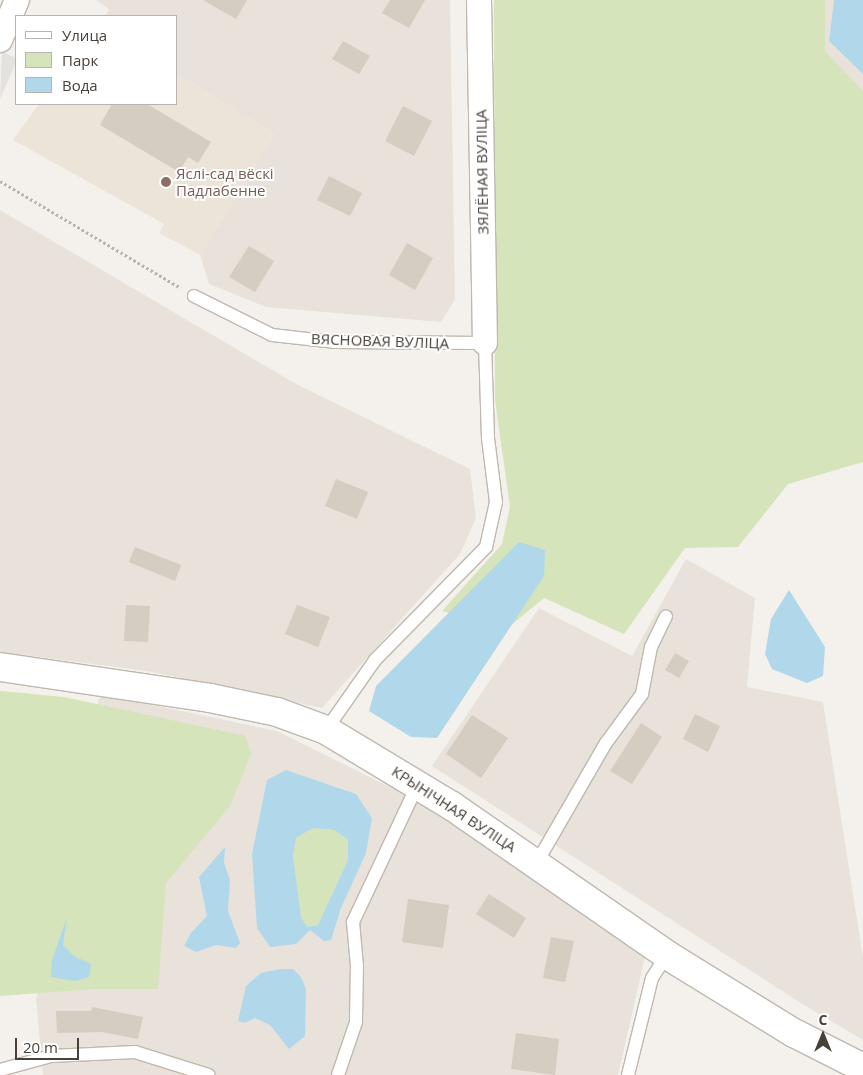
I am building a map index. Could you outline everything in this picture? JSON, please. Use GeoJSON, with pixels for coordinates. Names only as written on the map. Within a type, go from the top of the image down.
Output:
{"type":"FeatureCollection","features":[{"type":"Feature","properties":{"kind":"street"},"geometry":{"type":"LineString","coordinates":[[0,40],[17,0]]}},
{"type":"Feature","properties":{"kind":"street","name":"ЗЯЛЁНАЯ ВУЛІЦА"},"geometry":{"type":"LineString","coordinates":[[479,0],[485,343]]}},
{"type":"Feature","properties":{"kind":"street","name":"КРЫНІЧНАЯ ВУЛІЦА"},"geometry":{"type":"LineString","coordinates":[[0,667],[210,698],[277,712],[326,730],[418,784],[667,955],[794,1033],[859,1069]]}},
{"type":"Feature","properties":{"kind":"lane","name":"ВЯСНОВАЯ ВУЛІЦА"},"geometry":{"type":"LineString","coordinates":[[194,296],[272,335],[334,342],[485,343]]}},
{"type":"Feature","properties":{"kind":"lane"},"geometry":{"type":"LineString","coordinates":[[326,730],[375,660],[486,547],[496,502],[488,438],[485,343]]}},
{"type":"Feature","properties":{"kind":"lane"},"geometry":{"type":"LineString","coordinates":[[536,864],[606,743],[642,694],[651,647],[666,616]]}},
{"type":"Feature","properties":{"kind":"lane"},"geometry":{"type":"LineString","coordinates":[[338,1075],[356,1022],[358,966],[353,922],[418,784]]}},
{"type":"Feature","properties":{"kind":"lane"},"geometry":{"type":"LineString","coordinates":[[628,1075],[652,978],[667,955]]}},
{"type":"Feature","properties":{"kind":"lane"},"geometry":{"type":"LineString","coordinates":[[0,1070],[51,1056],[135,1052],[209,1075]]}},
{"type":"Feature","properties":{"kind":"path"},"geometry":{"type":"LineString","coordinates":[[0,181],[194,296]]}},
{"type":"Feature","properties":{"kind":"shaded area"},"geometry":{"type":"Polygon","coordinates":[[[96,0],[450,0],[455,300],[441,322],[266,307],[209,284],[200,255],[274,134],[178,74],[178,15],[106,15],[109,9],[96,0]]]}},
{"type":"Feature","properties":{"kind":"shaded area"},"geometry":{"type":"Polygon","coordinates":[[[820,0],[863,0],[863,105],[818,53],[820,0]]]}},
{"type":"Feature","properties":{"kind":"shaded area"},"geometry":{"type":"Polygon","coordinates":[[[2,52],[15,58],[15,64],[0,99],[2,52]]]}},
{"type":"Feature","properties":{"kind":"shaded area","name":"Яслі-сад вёскі Падлабенне"},"geometry":{"type":"Polygon","coordinates":[[[178,74],[274,134],[200,255],[159,233],[164,224],[13,140],[38,105],[178,105],[178,74]]]}},
{"type":"Feature","properties":{"kind":"shaded area"},"geometry":{"type":"Polygon","coordinates":[[[0,210],[296,384],[470,469],[476,518],[460,554],[322,708],[147,671],[0,652],[0,210]]]}},
{"type":"Feature","properties":{"kind":"shaded area"},"geometry":{"type":"Polygon","coordinates":[[[686,559],[755,598],[747,687],[823,702],[863,958],[863,1040],[804,1005],[432,766],[539,608],[632,656],[686,559]]]}},
{"type":"Feature","properties":{"kind":"shaded area"},"geometry":{"type":"Polygon","coordinates":[[[100,694],[277,731],[420,802],[645,957],[618,1075],[43,1075],[36,999],[100,694]]]}},
{"type":"Feature","properties":{"kind":"green space"},"geometry":{"type":"Polygon","coordinates":[[[494,0],[825,0],[825,51],[863,91],[863,462],[788,484],[738,547],[685,548],[624,634],[544,598],[493,640],[461,616],[442,611],[502,544],[510,507],[495,400],[494,0]]]}},
{"type":"Feature","properties":{"kind":"green space"},"geometry":{"type":"Polygon","coordinates":[[[0,691],[64,697],[246,736],[251,754],[230,806],[166,883],[158,989],[95,989],[0,996],[0,691]]]}},
{"type":"Feature","properties":{"kind":"green space"},"geometry":{"type":"Polygon","coordinates":[[[313,828],[335,830],[348,841],[348,860],[318,925],[307,927],[301,917],[293,856],[296,838],[313,828]]]}},
{"type":"Feature","properties":{"kind":"water"},"geometry":{"type":"Polygon","coordinates":[[[834,0],[863,0],[863,74],[829,41],[834,0]]]}},
{"type":"Feature","properties":{"kind":"water"},"geometry":{"type":"Polygon","coordinates":[[[519,542],[545,550],[544,576],[437,738],[411,737],[369,711],[376,686],[519,542]]]}},
{"type":"Feature","properties":{"kind":"water"},"geometry":{"type":"Polygon","coordinates":[[[789,590],[825,647],[823,676],[807,683],[772,669],[765,654],[771,619],[789,590]]]}},
{"type":"Feature","properties":{"kind":"water"},"geometry":{"type":"Polygon","coordinates":[[[286,770],[356,794],[372,818],[366,853],[341,908],[331,940],[324,941],[310,930],[296,944],[270,947],[257,928],[252,854],[267,780],[286,770]],[[313,828],[296,838],[293,856],[301,917],[307,927],[318,925],[348,860],[348,840],[335,830],[313,828]]]}},
{"type":"Feature","properties":{"kind":"water"},"geometry":{"type":"Polygon","coordinates":[[[225,847],[224,863],[230,880],[228,911],[240,943],[236,948],[216,945],[196,952],[184,946],[191,933],[207,916],[199,877],[225,847]]]}},
{"type":"Feature","properties":{"kind":"water"},"geometry":{"type":"Polygon","coordinates":[[[67,917],[63,945],[74,956],[91,964],[89,977],[75,981],[51,977],[52,960],[67,917]]]}},
{"type":"Feature","properties":{"kind":"water"},"geometry":{"type":"Polygon","coordinates":[[[293,969],[301,977],[306,989],[305,1036],[289,1049],[270,1025],[255,1018],[245,1023],[238,1021],[246,986],[261,973],[293,969]]]}},
{"type":"Feature","properties":{"kind":"building"},"geometry":{"type":"Polygon","coordinates":[[[203,0],[247,0],[236,19],[203,0]]]}},
{"type":"Feature","properties":{"kind":"building"},"geometry":{"type":"Polygon","coordinates":[[[390,0],[425,0],[409,28],[382,13],[390,0]]]}},
{"type":"Feature","properties":{"kind":"building"},"geometry":{"type":"Polygon","coordinates":[[[343,41],[370,56],[359,74],[332,59],[343,41]]]}},
{"type":"Feature","properties":{"kind":"building"},"geometry":{"type":"Polygon","coordinates":[[[111,105],[149,105],[211,142],[198,163],[188,157],[179,172],[100,125],[111,105]]]}},
{"type":"Feature","properties":{"kind":"building"},"geometry":{"type":"Polygon","coordinates":[[[403,106],[432,121],[414,156],[385,141],[403,106]]]}},
{"type":"Feature","properties":{"kind":"building"},"geometry":{"type":"Polygon","coordinates":[[[329,176],[362,193],[350,216],[317,200],[329,176]]]}},
{"type":"Feature","properties":{"kind":"building"},"geometry":{"type":"Polygon","coordinates":[[[407,243],[433,258],[415,290],[389,275],[407,243]]]}},
{"type":"Feature","properties":{"kind":"building"},"geometry":{"type":"Polygon","coordinates":[[[249,246],[274,261],[255,292],[229,277],[249,246]]]}},
{"type":"Feature","properties":{"kind":"building"},"geometry":{"type":"Polygon","coordinates":[[[336,479],[368,492],[357,519],[325,506],[336,479]]]}},
{"type":"Feature","properties":{"kind":"building"},"geometry":{"type":"Polygon","coordinates":[[[135,547],[181,565],[175,581],[129,562],[135,547]]]}},
{"type":"Feature","properties":{"kind":"building"},"geometry":{"type":"Polygon","coordinates":[[[126,605],[150,606],[148,642],[124,641],[126,605]]]}},
{"type":"Feature","properties":{"kind":"building"},"geometry":{"type":"Polygon","coordinates":[[[297,605],[330,617],[318,647],[285,634],[297,605]]]}},
{"type":"Feature","properties":{"kind":"building"},"geometry":{"type":"Polygon","coordinates":[[[675,653],[689,661],[679,678],[665,670],[675,653]]]}},
{"type":"Feature","properties":{"kind":"building"},"geometry":{"type":"Polygon","coordinates":[[[695,714],[720,726],[708,752],[683,739],[695,714]]]}},
{"type":"Feature","properties":{"kind":"building"},"geometry":{"type":"Polygon","coordinates":[[[472,715],[508,738],[481,778],[446,754],[472,715]]]}},
{"type":"Feature","properties":{"kind":"building"},"geometry":{"type":"Polygon","coordinates":[[[641,723],[662,737],[632,784],[610,771],[641,723]]]}},
{"type":"Feature","properties":{"kind":"building"},"geometry":{"type":"Polygon","coordinates":[[[489,894],[526,918],[514,938],[476,914],[489,894]]]}},
{"type":"Feature","properties":{"kind":"building"},"geometry":{"type":"Polygon","coordinates":[[[408,899],[449,905],[443,948],[402,942],[408,899]]]}},
{"type":"Feature","properties":{"kind":"building"},"geometry":{"type":"Polygon","coordinates":[[[551,937],[574,941],[565,982],[543,978],[551,937]]]}},
{"type":"Feature","properties":{"kind":"building"},"geometry":{"type":"Polygon","coordinates":[[[92,1007],[143,1017],[138,1039],[102,1032],[57,1033],[56,1011],[91,1011],[92,1007]]]}},
{"type":"Feature","properties":{"kind":"building"},"geometry":{"type":"Polygon","coordinates":[[[516,1033],[559,1039],[555,1075],[511,1069],[516,1033]]]}},
{"type":"Feature","properties":{"kind":"place","name":"Яслі-сад вёскі Падлабенне"},"geometry":{"type":"Point","coordinates":[166,182]}}]}
